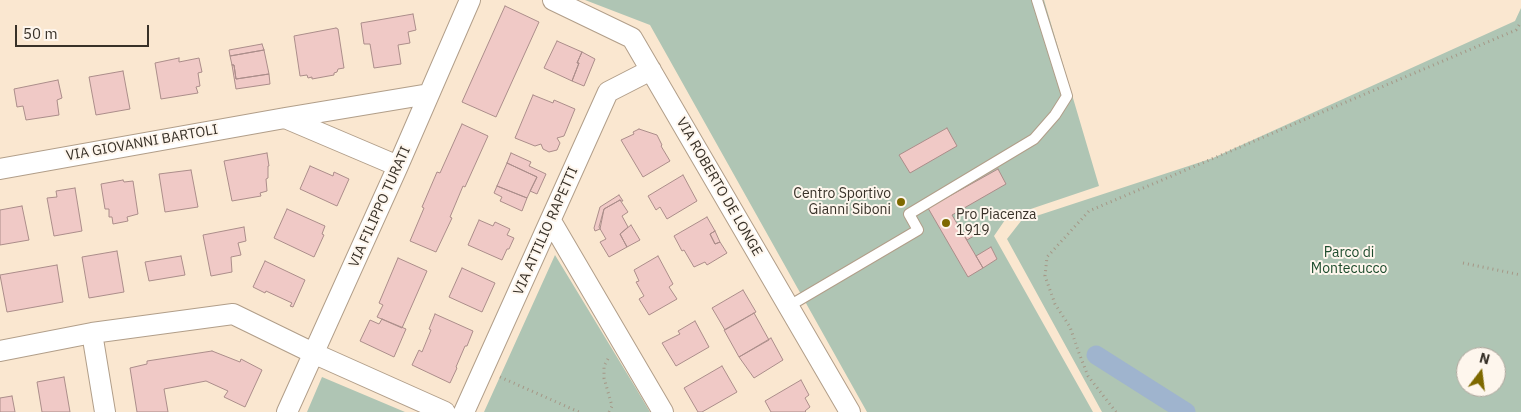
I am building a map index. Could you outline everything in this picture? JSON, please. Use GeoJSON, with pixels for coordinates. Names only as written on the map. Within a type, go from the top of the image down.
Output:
{"type":"FeatureCollection","features":[{"type":"Feature","properties":{"kind":"street","name":"VIA FILIPPO TURATI"},"geometry":{"type":"LineString","coordinates":[[287,412],[398,166],[470,0]]}},
{"type":"Feature","properties":{"kind":"street","name":"VIA ROBERTO DE LONGE"},"geometry":{"type":"LineString","coordinates":[[553,0],[632,38],[850,412]]}},
{"type":"Feature","properties":{"kind":"street","name":"VIA ATTILIO RAPETTI"},"geometry":{"type":"LineString","coordinates":[[464,412],[608,92],[651,70]]}},
{"type":"Feature","properties":{"kind":"street","name":"VIA GIOVANNI BARTOLI"},"geometry":{"type":"LineString","coordinates":[[0,169],[429,94]]}},
{"type":"Feature","properties":{"kind":"street"},"geometry":{"type":"LineString","coordinates":[[285,118],[398,166]]}},
{"type":"Feature","properties":{"kind":"street"},"geometry":{"type":"LineString","coordinates":[[551,221],[663,412]]}},
{"type":"Feature","properties":{"kind":"street"},"geometry":{"type":"LineString","coordinates":[[0,351],[92,334],[233,314],[445,412]]}},
{"type":"Feature","properties":{"kind":"street"},"geometry":{"type":"LineString","coordinates":[[92,334],[105,412]]}},
{"type":"Feature","properties":{"kind":"lane"},"geometry":{"type":"LineString","coordinates":[[788,306],[918,230],[909,214],[1034,139],[1055,115],[1067,96],[1037,0]]}},
{"type":"Feature","properties":{"kind":"path"},"geometry":{"type":"LineString","coordinates":[[1116,412],[1088,376],[1070,327],[1055,304],[1044,276],[1047,257],[1089,211],[1516,30],[1521,22]]}},
{"type":"Feature","properties":{"kind":"path"},"geometry":{"type":"LineString","coordinates":[[1463,263],[1521,275]]}},
{"type":"Feature","properties":{"kind":"path"},"geometry":{"type":"LineString","coordinates":[[609,412],[612,406],[604,378],[604,366],[620,339]]}},
{"type":"Feature","properties":{"kind":"path"},"geometry":{"type":"LineString","coordinates":[[483,369],[579,412]]}},
{"type":"Feature","properties":{"kind":"green space","name":"Centro Sportivo Gianni Siboni"},"geometry":{"type":"Polygon","coordinates":[[[585,0],[1044,0],[1099,186],[1007,217],[994,236],[1093,412],[867,412],[650,25],[585,0]]]}},
{"type":"Feature","properties":{"kind":"green space","name":"Parco di Montecucco"},"geometry":{"type":"Polygon","coordinates":[[[1521,8],[1521,412],[1102,412],[1007,239],[1021,221],[1213,158],[1515,21],[1521,8]]]}},
{"type":"Feature","properties":{"kind":"green space"},"geometry":{"type":"Polygon","coordinates":[[[555,255],[637,390],[650,412],[484,412],[555,255]]]}},
{"type":"Feature","properties":{"kind":"green space"},"geometry":{"type":"Polygon","coordinates":[[[322,377],[405,412],[307,412],[322,377]]]}},
{"type":"Feature","properties":{"kind":"building"},"geometry":{"type":"Polygon","coordinates":[[[505,6],[539,22],[496,117],[462,102],[505,6]]]}},
{"type":"Feature","properties":{"kind":"building"},"geometry":{"type":"Polygon","coordinates":[[[413,14],[416,30],[408,32],[410,43],[398,45],[401,64],[374,68],[370,44],[364,44],[361,23],[413,14]]]}},
{"type":"Feature","properties":{"kind":"building"},"geometry":{"type":"Polygon","coordinates":[[[338,29],[344,68],[338,69],[334,75],[312,79],[312,77],[308,78],[307,75],[300,76],[294,36],[338,29]]]}},
{"type":"Feature","properties":{"kind":"building"},"geometry":{"type":"Polygon","coordinates":[[[557,41],[582,52],[572,81],[544,68],[557,41]]]}},
{"type":"Feature","properties":{"kind":"building"},"geometry":{"type":"Polygon","coordinates":[[[262,44],[264,50],[230,56],[229,50],[262,44]]]}},
{"type":"Feature","properties":{"kind":"building"},"geometry":{"type":"Polygon","coordinates":[[[264,50],[269,74],[236,79],[234,65],[232,65],[230,56],[264,50]]]}},
{"type":"Feature","properties":{"kind":"building"},"geometry":{"type":"Polygon","coordinates":[[[582,52],[595,59],[584,86],[572,81],[582,52]]]}},
{"type":"Feature","properties":{"kind":"building"},"geometry":{"type":"Polygon","coordinates":[[[179,58],[179,62],[199,58],[202,72],[198,73],[200,86],[196,87],[198,93],[161,99],[155,63],[179,58]]]}},
{"type":"Feature","properties":{"kind":"building"},"geometry":{"type":"Polygon","coordinates":[[[232,65],[234,65],[236,79],[269,74],[270,84],[236,89],[232,65]]]}},
{"type":"Feature","properties":{"kind":"building"},"geometry":{"type":"Polygon","coordinates":[[[123,71],[130,109],[96,115],[89,77],[123,71]]]}},
{"type":"Feature","properties":{"kind":"building"},"geometry":{"type":"Polygon","coordinates":[[[58,80],[62,98],[57,100],[59,115],[26,120],[23,106],[17,107],[14,89],[58,80]]]}},
{"type":"Feature","properties":{"kind":"building"},"geometry":{"type":"Polygon","coordinates":[[[533,95],[553,103],[554,100],[575,109],[564,136],[557,138],[560,143],[557,150],[549,152],[543,149],[541,144],[535,146],[515,138],[533,95]]]}},
{"type":"Feature","properties":{"kind":"building"},"geometry":{"type":"Polygon","coordinates":[[[462,124],[488,136],[465,187],[463,186],[450,217],[452,218],[436,252],[410,241],[437,172],[440,173],[462,124]]]}},
{"type":"Feature","properties":{"kind":"building"},"geometry":{"type":"Polygon","coordinates":[[[947,128],[957,146],[910,173],[899,155],[947,128]]]}},
{"type":"Feature","properties":{"kind":"building"},"geometry":{"type":"Polygon","coordinates":[[[639,129],[657,135],[670,161],[643,177],[621,140],[634,134],[633,132],[639,129]]]}},
{"type":"Feature","properties":{"kind":"building"},"geometry":{"type":"Polygon","coordinates":[[[267,153],[269,166],[268,178],[266,179],[267,191],[260,193],[261,196],[232,201],[224,161],[267,153]]]}},
{"type":"Feature","properties":{"kind":"building"},"geometry":{"type":"Polygon","coordinates":[[[511,153],[531,162],[529,166],[546,174],[537,194],[530,191],[537,177],[507,163],[511,153]]]}},
{"type":"Feature","properties":{"kind":"building"},"geometry":{"type":"Polygon","coordinates":[[[507,163],[537,177],[527,198],[497,186],[507,163]]]}},
{"type":"Feature","properties":{"kind":"building"},"geometry":{"type":"Polygon","coordinates":[[[310,166],[333,176],[334,172],[349,179],[337,206],[300,189],[310,166]]]}},
{"type":"Feature","properties":{"kind":"building"},"geometry":{"type":"Polygon","coordinates":[[[998,169],[1006,184],[952,215],[983,268],[968,277],[928,208],[998,169]]]}},
{"type":"Feature","properties":{"kind":"building"},"geometry":{"type":"Polygon","coordinates":[[[191,170],[198,207],[165,212],[159,174],[191,170]]]}},
{"type":"Feature","properties":{"kind":"building"},"geometry":{"type":"Polygon","coordinates":[[[683,175],[697,201],[667,219],[660,207],[656,210],[648,196],[683,175]]]}},
{"type":"Feature","properties":{"kind":"building"},"geometry":{"type":"Polygon","coordinates":[[[123,180],[124,182],[133,181],[138,214],[127,217],[128,221],[113,224],[112,217],[109,217],[109,209],[105,209],[101,184],[123,180]]]}},
{"type":"Feature","properties":{"kind":"building"},"geometry":{"type":"Polygon","coordinates":[[[497,186],[527,198],[522,211],[500,201],[502,197],[494,193],[497,186]]]}},
{"type":"Feature","properties":{"kind":"building"},"geometry":{"type":"Polygon","coordinates":[[[75,188],[82,231],[54,236],[47,198],[57,197],[56,191],[75,188]]]}},
{"type":"Feature","properties":{"kind":"building"},"geometry":{"type":"Polygon","coordinates":[[[619,195],[623,201],[620,200],[604,209],[600,229],[595,231],[594,228],[600,207],[619,195]]]}},
{"type":"Feature","properties":{"kind":"building"},"geometry":{"type":"Polygon","coordinates":[[[620,200],[628,212],[622,216],[628,227],[620,234],[627,247],[609,257],[600,242],[606,239],[599,227],[604,209],[620,200]]]}},
{"type":"Feature","properties":{"kind":"building"},"geometry":{"type":"Polygon","coordinates":[[[22,206],[29,240],[0,245],[0,210],[22,206]]]}},
{"type":"Feature","properties":{"kind":"building"},"geometry":{"type":"Polygon","coordinates":[[[287,209],[325,226],[322,234],[324,235],[314,257],[274,238],[287,209]]]}},
{"type":"Feature","properties":{"kind":"building"},"geometry":{"type":"Polygon","coordinates":[[[707,217],[715,231],[710,234],[715,244],[720,242],[727,253],[707,265],[705,262],[694,267],[674,236],[707,217]]]}},
{"type":"Feature","properties":{"kind":"building"},"geometry":{"type":"Polygon","coordinates":[[[479,220],[493,226],[495,222],[510,229],[507,235],[514,238],[502,260],[468,245],[479,220]]]}},
{"type":"Feature","properties":{"kind":"building"},"geometry":{"type":"Polygon","coordinates":[[[631,225],[640,240],[627,247],[620,234],[631,225]]]}},
{"type":"Feature","properties":{"kind":"building"},"geometry":{"type":"Polygon","coordinates":[[[976,226],[979,233],[967,240],[963,233],[976,226]]]}},
{"type":"Feature","properties":{"kind":"building"},"geometry":{"type":"Polygon","coordinates":[[[244,227],[246,241],[238,243],[241,255],[231,257],[232,272],[211,276],[203,235],[244,227]]]}},
{"type":"Feature","properties":{"kind":"building"},"geometry":{"type":"Polygon","coordinates":[[[715,231],[720,242],[715,244],[710,234],[715,231]]]}},
{"type":"Feature","properties":{"kind":"building"},"geometry":{"type":"Polygon","coordinates":[[[991,247],[997,259],[983,268],[976,256],[991,247]]]}},
{"type":"Feature","properties":{"kind":"building"},"geometry":{"type":"Polygon","coordinates":[[[117,251],[124,292],[89,298],[82,257],[117,251]]]}},
{"type":"Feature","properties":{"kind":"building"},"geometry":{"type":"Polygon","coordinates":[[[181,256],[185,275],[149,281],[145,262],[181,256]]]}},
{"type":"Feature","properties":{"kind":"building"},"geometry":{"type":"Polygon","coordinates":[[[658,256],[673,284],[669,287],[677,299],[649,315],[639,299],[644,296],[636,282],[639,281],[634,270],[658,256]]]}},
{"type":"Feature","properties":{"kind":"building"},"geometry":{"type":"Polygon","coordinates":[[[398,258],[427,271],[402,328],[377,317],[383,305],[379,303],[398,258]]]}},
{"type":"Feature","properties":{"kind":"building"},"geometry":{"type":"Polygon","coordinates":[[[265,261],[305,280],[293,307],[290,306],[292,303],[253,287],[265,261]]]}},
{"type":"Feature","properties":{"kind":"building"},"geometry":{"type":"Polygon","coordinates":[[[57,265],[63,302],[7,312],[0,275],[57,265]]]}},
{"type":"Feature","properties":{"kind":"building"},"geometry":{"type":"Polygon","coordinates":[[[462,268],[495,283],[482,312],[449,297],[462,268]]]}},
{"type":"Feature","properties":{"kind":"building"},"geometry":{"type":"Polygon","coordinates":[[[743,290],[756,312],[725,330],[712,308],[743,290]]]}},
{"type":"Feature","properties":{"kind":"building"},"geometry":{"type":"Polygon","coordinates":[[[754,313],[769,340],[739,357],[724,330],[754,313]]]}},
{"type":"Feature","properties":{"kind":"building"},"geometry":{"type":"Polygon","coordinates":[[[435,314],[473,331],[450,383],[412,365],[419,350],[422,352],[435,314]]]}},
{"type":"Feature","properties":{"kind":"building"},"geometry":{"type":"Polygon","coordinates":[[[382,319],[406,329],[394,357],[360,341],[370,320],[379,324],[382,319]]]}},
{"type":"Feature","properties":{"kind":"building"},"geometry":{"type":"Polygon","coordinates":[[[695,321],[709,347],[676,366],[662,343],[680,334],[678,331],[695,321]]]}},
{"type":"Feature","properties":{"kind":"building"},"geometry":{"type":"Polygon","coordinates":[[[771,338],[783,360],[754,378],[739,357],[771,338]]]}},
{"type":"Feature","properties":{"kind":"building"},"geometry":{"type":"Polygon","coordinates":[[[212,351],[240,362],[241,359],[262,370],[245,407],[224,397],[228,391],[206,381],[164,389],[168,412],[137,412],[130,368],[147,364],[147,361],[212,351]]]}},
{"type":"Feature","properties":{"kind":"building"},"geometry":{"type":"Polygon","coordinates":[[[722,366],[737,392],[702,412],[698,412],[684,388],[722,366]]]}},
{"type":"Feature","properties":{"kind":"building"},"geometry":{"type":"Polygon","coordinates":[[[64,377],[70,412],[42,412],[37,382],[64,377]]]}},
{"type":"Feature","properties":{"kind":"building"},"geometry":{"type":"Polygon","coordinates":[[[801,380],[809,395],[805,398],[810,407],[806,412],[771,412],[765,401],[801,380]]]}},
{"type":"Feature","properties":{"kind":"building"},"geometry":{"type":"Polygon","coordinates":[[[12,396],[15,412],[0,412],[0,398],[12,396]]]}},
{"type":"Feature","properties":{"kind":"waterway"},"geometry":{"type":"LineString","coordinates":[[1096,355],[1186,412]]}},
{"type":"Feature","properties":{"kind":"place","name":"Centro Sportivo Gianni Siboni"},"geometry":{"type":"Point","coordinates":[901,202]}},
{"type":"Feature","properties":{"kind":"place","name":"Pro Piacenza 1919"},"geometry":{"type":"Point","coordinates":[946,223]}}]}
